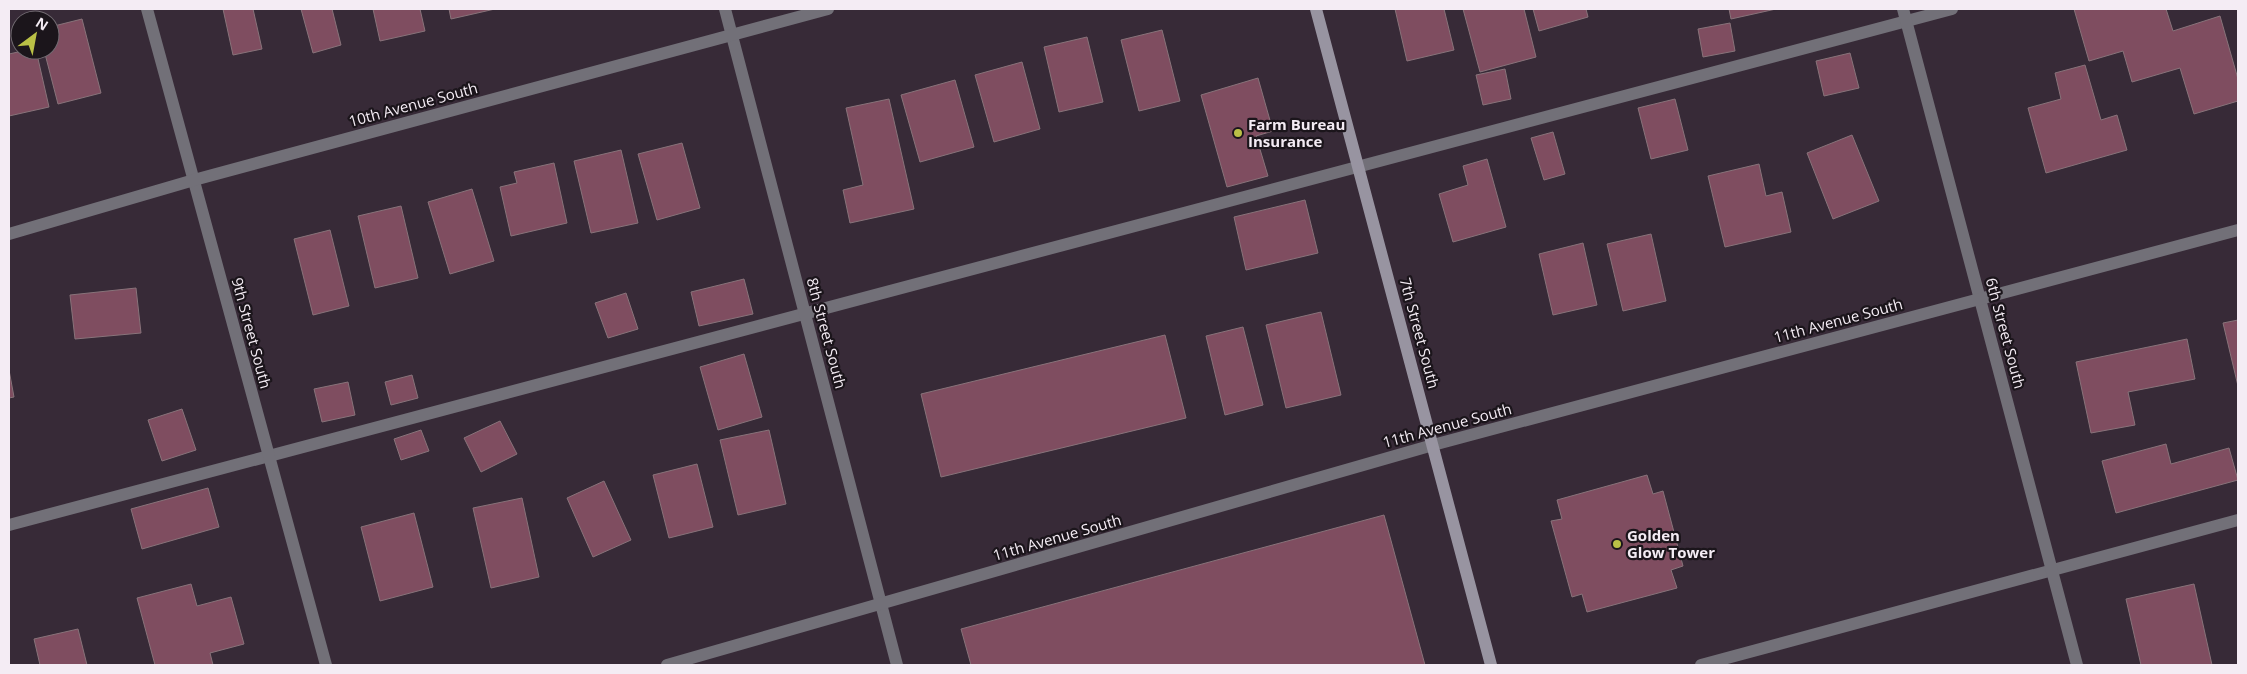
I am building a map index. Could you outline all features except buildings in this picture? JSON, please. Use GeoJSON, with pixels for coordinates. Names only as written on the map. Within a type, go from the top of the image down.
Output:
{"type":"FeatureCollection","features":[{"type":"Feature","properties":{"kind":"main road","name":"7th Street South"},"geometry":{"type":"LineString","coordinates":[[1316,9],[1491,665]]}},
{"type":"Feature","properties":{"kind":"street","name":"9th Street South"},"geometry":{"type":"LineString","coordinates":[[147,9],[326,665]]}},
{"type":"Feature","properties":{"kind":"street","name":"8th Street South"},"geometry":{"type":"LineString","coordinates":[[725,9],[897,665]]}},
{"type":"Feature","properties":{"kind":"street","name":"10th Avenue South"},"geometry":{"type":"LineString","coordinates":[[9,234],[194,180],[828,9]]}},
{"type":"Feature","properties":{"kind":"street"},"geometry":{"type":"LineString","coordinates":[[9,525],[1359,168],[1905,15],[1952,9]]}},
{"type":"Feature","properties":{"kind":"street","name":"6th Street South"},"geometry":{"type":"LineString","coordinates":[[1905,15],[2077,665]]}},
{"type":"Feature","properties":{"kind":"street","name":"11th Avenue South"},"geometry":{"type":"LineString","coordinates":[[667,665],[1433,445],[2238,230]]}},
{"type":"Feature","properties":{"kind":"street"},"geometry":{"type":"LineString","coordinates":[[1701,665],[2238,520]]}},
{"type":"Feature","properties":{"kind":"place","name":"Farm Bureau Insurance"},"geometry":{"type":"Point","coordinates":[1238,133]}},
{"type":"Feature","properties":{"kind":"place","name":"Golden Glow Tower"},"geometry":{"type":"Point","coordinates":[1617,544]}}]}
